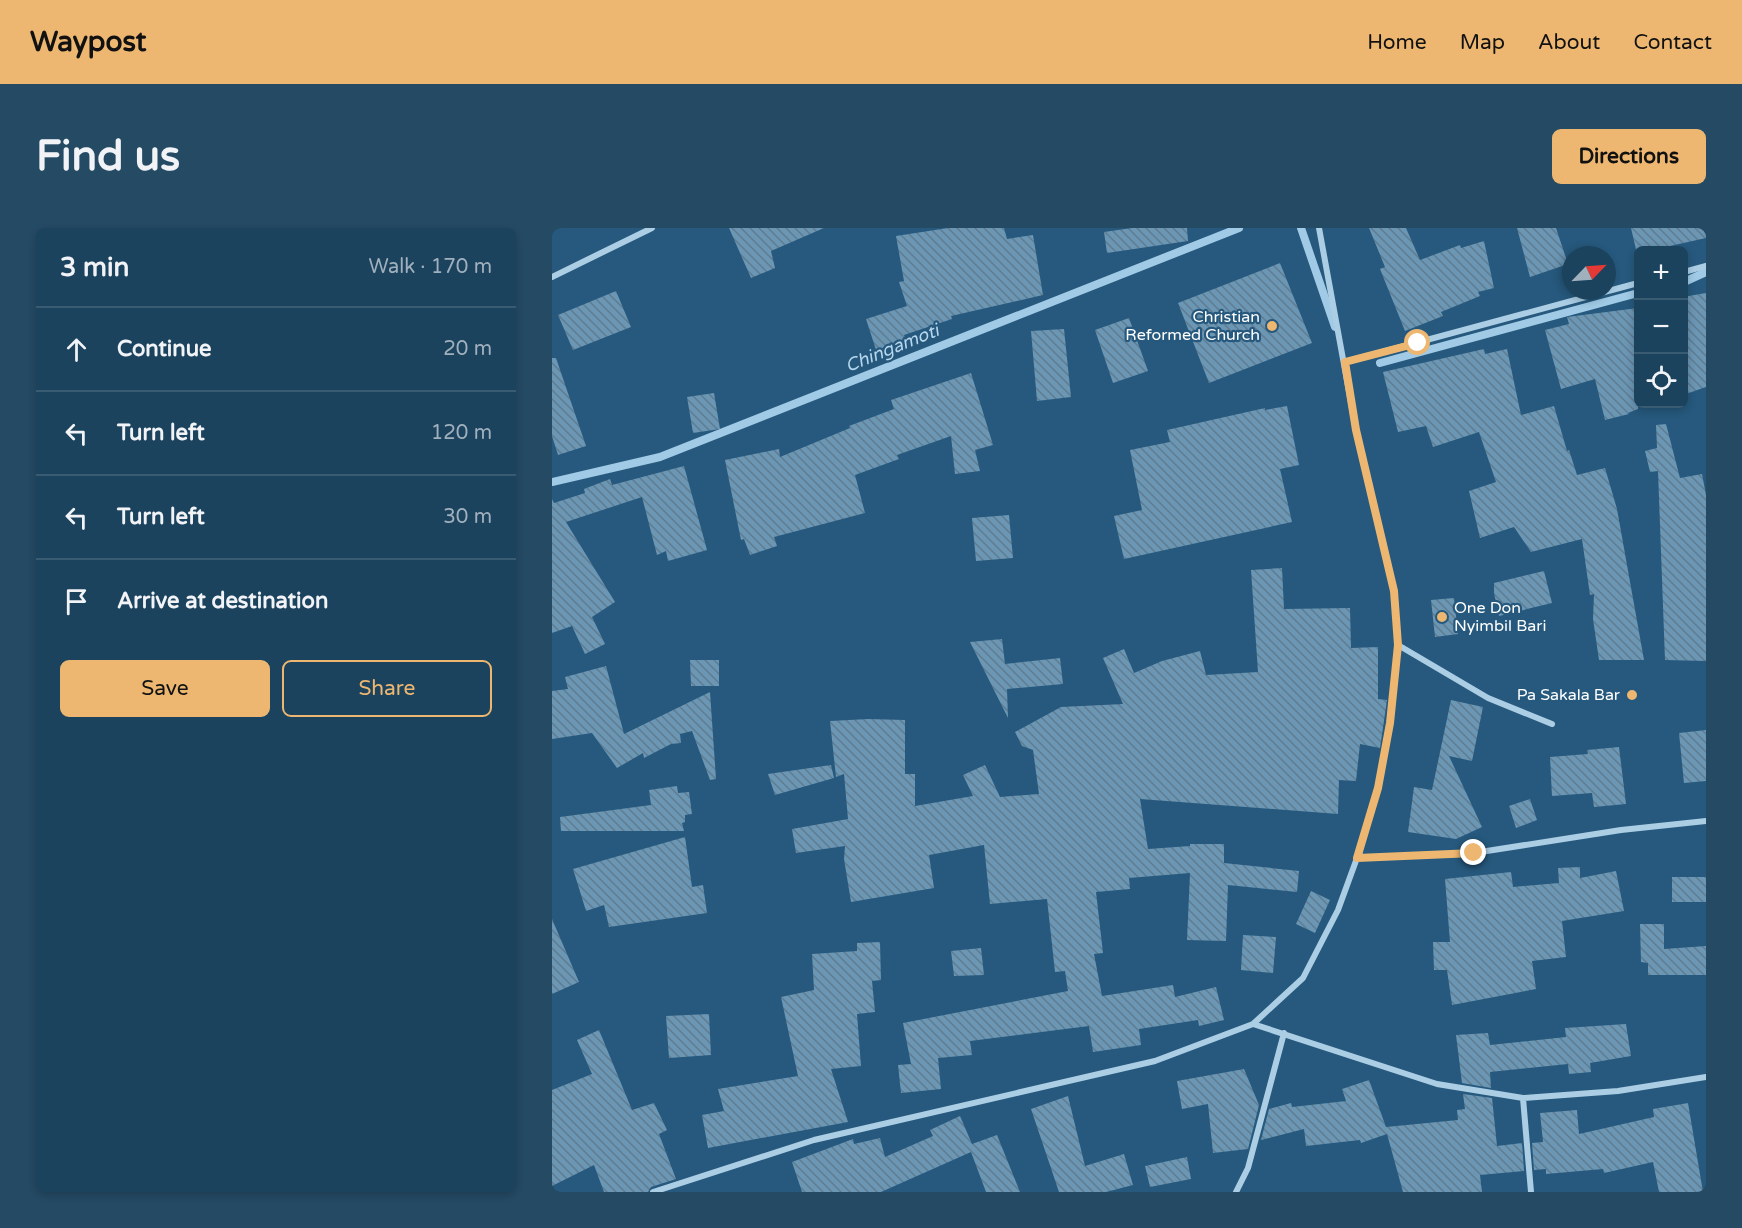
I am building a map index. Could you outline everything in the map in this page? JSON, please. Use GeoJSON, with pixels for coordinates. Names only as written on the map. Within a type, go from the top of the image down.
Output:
{"type":"FeatureCollection","features":[{"type":"Feature","properties":{"kind":"street"},"geometry":{"type":"LineString","coordinates":[[552,277],[652,228]]}},
{"type":"Feature","properties":{"kind":"street"},"geometry":{"type":"LineString","coordinates":[[653,1192],[814,1140],[1155,1061],[1253,1024],[1303,978],[1338,910],[1357,858],[1378,788],[1388,734],[1398,645],[1394,591],[1356,430],[1319,228]]}},
{"type":"Feature","properties":{"kind":"street"},"geometry":{"type":"LineString","coordinates":[[1688,271],[1706,266]]}},
{"type":"Feature","properties":{"kind":"street"},"geometry":{"type":"LineString","coordinates":[[1345,362],[1634,285]]}},
{"type":"Feature","properties":{"kind":"street"},"geometry":{"type":"LineString","coordinates":[[1398,645],[1488,698],[1552,724]]}},
{"type":"Feature","properties":{"kind":"street"},"geometry":{"type":"LineString","coordinates":[[1357,858],[1474,853],[1621,830],[1706,821]]}},
{"type":"Feature","properties":{"kind":"street"},"geometry":{"type":"LineString","coordinates":[[1253,1024],[1437,1084],[1523,1098],[1618,1091],[1706,1077]]}},
{"type":"Feature","properties":{"kind":"street"},"geometry":{"type":"LineString","coordinates":[[1236,1192],[1248,1168],[1284,1033]]}},
{"type":"Feature","properties":{"kind":"street"},"geometry":{"type":"LineString","coordinates":[[1523,1098],[1531,1192]]}},
{"type":"Feature","properties":{"kind":"building"},"geometry":{"type":"Polygon","coordinates":[[[729,228],[824,228],[771,251],[775,268],[751,278],[729,228]]]}},
{"type":"Feature","properties":{"kind":"building"},"geometry":{"type":"Polygon","coordinates":[[[948,228],[1004,228],[1007,239],[1033,235],[1043,295],[951,316],[952,319],[904,335],[907,343],[877,353],[866,319],[907,306],[899,282],[904,281],[896,236],[948,228]]]}},
{"type":"Feature","properties":{"kind":"building"},"geometry":{"type":"Polygon","coordinates":[[[1132,228],[1187,228],[1188,241],[1107,253],[1104,232],[1132,228]]]}},
{"type":"Feature","properties":{"kind":"building"},"geometry":{"type":"Polygon","coordinates":[[[1369,228],[1406,228],[1420,260],[1460,245],[1461,248],[1484,241],[1494,288],[1478,292],[1480,296],[1441,312],[1443,316],[1405,331],[1380,269],[1385,267],[1369,228]]]}},
{"type":"Feature","properties":{"kind":"building"},"geometry":{"type":"Polygon","coordinates":[[[1517,228],[1556,228],[1562,246],[1562,266],[1530,277],[1517,228]]]}},
{"type":"Feature","properties":{"kind":"building"},"geometry":{"type":"Polygon","coordinates":[[[1631,228],[1706,228],[1706,238],[1670,246],[1635,246],[1631,228]]]}},
{"type":"Feature","properties":{"kind":"building"},"geometry":{"type":"Polygon","coordinates":[[[1280,263],[1312,343],[1209,383],[1178,303],[1280,263]]]}},
{"type":"Feature","properties":{"kind":"building"},"geometry":{"type":"Polygon","coordinates":[[[616,291],[631,327],[573,350],[558,315],[616,291]]]}},
{"type":"Feature","properties":{"kind":"building"},"geometry":{"type":"Polygon","coordinates":[[[1706,293],[1706,387],[1688,393],[1688,300],[1688,296],[1706,293]]]}},
{"type":"Feature","properties":{"kind":"building"},"geometry":{"type":"Polygon","coordinates":[[[1634,309],[1634,408],[1638,409],[1629,414],[1605,420],[1595,379],[1561,389],[1545,330],[1569,324],[1567,317],[1634,309]]]}},
{"type":"Feature","properties":{"kind":"building"},"geometry":{"type":"Polygon","coordinates":[[[1129,318],[1148,371],[1113,383],[1095,330],[1129,318]]]}},
{"type":"Feature","properties":{"kind":"building"},"geometry":{"type":"Polygon","coordinates":[[[1064,329],[1071,397],[1037,401],[1031,331],[1064,329]]]}},
{"type":"Feature","properties":{"kind":"building"},"geometry":{"type":"Polygon","coordinates":[[[1484,349],[1485,354],[1507,349],[1521,415],[1554,406],[1567,451],[1569,450],[1577,475],[1605,468],[1617,509],[1644,660],[1599,660],[1593,619],[1594,594],[1590,595],[1582,539],[1531,552],[1514,527],[1480,538],[1469,491],[1496,482],[1479,432],[1433,447],[1426,426],[1398,432],[1383,372],[1484,349]]]}},
{"type":"Feature","properties":{"kind":"building"},"geometry":{"type":"Polygon","coordinates":[[[552,358],[556,358],[586,446],[558,455],[552,436],[552,358]]]}},
{"type":"Feature","properties":{"kind":"building"},"geometry":{"type":"Polygon","coordinates":[[[971,373],[993,445],[975,450],[980,471],[955,474],[951,436],[897,455],[899,459],[855,475],[865,513],[774,537],[777,546],[750,555],[744,539],[741,540],[725,460],[779,449],[780,457],[894,409],[891,400],[971,373]]]}},
{"type":"Feature","properties":{"kind":"building"},"geometry":{"type":"Polygon","coordinates":[[[714,393],[720,429],[693,433],[687,397],[714,393]]]}},
{"type":"Feature","properties":{"kind":"building"},"geometry":{"type":"Polygon","coordinates":[[[1287,406],[1299,465],[1280,469],[1292,522],[1124,559],[1114,516],[1142,510],[1130,450],[1170,442],[1167,430],[1265,408],[1265,410],[1287,406]]]}},
{"type":"Feature","properties":{"kind":"building"},"geometry":{"type":"Polygon","coordinates":[[[1666,424],[1680,478],[1702,474],[1706,495],[1706,661],[1665,660],[1658,471],[1650,472],[1645,451],[1657,448],[1656,425],[1666,424]]]}},
{"type":"Feature","properties":{"kind":"building"},"geometry":{"type":"Polygon","coordinates":[[[684,466],[707,550],[668,561],[666,551],[657,555],[642,497],[566,522],[615,602],[592,617],[605,644],[585,654],[572,626],[552,633],[552,499],[554,503],[585,493],[584,489],[610,479],[612,485],[684,466]]]}},
{"type":"Feature","properties":{"kind":"building"},"geometry":{"type":"Polygon","coordinates":[[[1009,515],[1013,558],[976,561],[972,518],[1009,515]]]}},
{"type":"Feature","properties":{"kind":"building"},"geometry":{"type":"Polygon","coordinates":[[[1282,568],[1284,609],[1350,608],[1351,648],[1378,647],[1378,699],[1387,700],[1380,748],[1360,744],[1356,781],[1339,780],[1338,814],[1140,799],[1148,849],[1190,846],[1190,844],[1224,844],[1224,863],[1299,871],[1297,892],[1228,885],[1226,941],[1187,940],[1190,873],[1129,878],[1130,889],[1096,892],[1103,953],[1094,954],[1102,996],[1173,985],[1175,997],[1216,987],[1224,1020],[1199,1026],[1198,1020],[1139,1029],[1141,1045],[1093,1052],[1089,1026],[970,1041],[972,1055],[938,1058],[941,1089],[901,1093],[898,1065],[911,1064],[903,1023],[1068,991],[1065,971],[1055,972],[1047,899],[990,904],[984,845],[929,855],[934,888],[851,902],[844,859],[845,846],[796,853],[792,829],[848,819],[844,774],[836,777],[830,721],[905,720],[905,774],[915,774],[915,806],[973,796],[963,775],[985,765],[1000,797],[1039,794],[1033,750],[1022,746],[1015,732],[1061,707],[1123,704],[1103,658],[1124,649],[1134,673],[1162,661],[1200,651],[1206,675],[1258,672],[1251,570],[1282,568]]]}},
{"type":"Feature","properties":{"kind":"building"},"geometry":{"type":"Polygon","coordinates":[[[1544,571],[1552,603],[1499,616],[1494,583],[1544,571]]]}},
{"type":"Feature","properties":{"kind":"building"},"geometry":{"type":"Polygon","coordinates":[[[1454,598],[1458,634],[1435,637],[1431,600],[1454,598]]]}},
{"type":"Feature","properties":{"kind":"building"},"geometry":{"type":"Polygon","coordinates":[[[1002,639],[1005,664],[1060,658],[1063,684],[1007,689],[1008,718],[970,642],[1002,639]]]}},
{"type":"Feature","properties":{"kind":"building"},"geometry":{"type":"Polygon","coordinates":[[[690,660],[719,660],[719,686],[691,686],[690,660]]]}},
{"type":"Feature","properties":{"kind":"building"},"geometry":{"type":"Polygon","coordinates":[[[606,666],[624,734],[710,692],[716,779],[710,780],[692,731],[680,734],[681,743],[671,744],[644,758],[643,753],[617,768],[592,733],[552,739],[552,691],[568,689],[565,677],[606,666]]]}},
{"type":"Feature","properties":{"kind":"building"},"geometry":{"type":"Polygon","coordinates":[[[1451,700],[1483,707],[1472,761],[1449,756],[1482,827],[1456,839],[1408,832],[1414,787],[1432,790],[1451,700]]]}},
{"type":"Feature","properties":{"kind":"building"},"geometry":{"type":"Polygon","coordinates":[[[1706,730],[1706,781],[1684,783],[1679,733],[1706,730]]]}},
{"type":"Feature","properties":{"kind":"building"},"geometry":{"type":"Polygon","coordinates":[[[1619,747],[1626,804],[1594,807],[1592,793],[1552,796],[1550,757],[1588,754],[1587,750],[1619,747]]]}},
{"type":"Feature","properties":{"kind":"building"},"geometry":{"type":"Polygon","coordinates":[[[831,765],[834,778],[775,795],[768,774],[831,765]]]}},
{"type":"Feature","properties":{"kind":"building"},"geometry":{"type":"Polygon","coordinates":[[[677,786],[678,793],[689,792],[692,814],[685,815],[685,822],[682,823],[684,831],[561,831],[560,817],[651,805],[649,790],[677,786]]]}},
{"type":"Feature","properties":{"kind":"building"},"geometry":{"type":"Polygon","coordinates":[[[1530,799],[1537,820],[1516,828],[1509,806],[1530,799]]]}},
{"type":"Feature","properties":{"kind":"building"},"geometry":{"type":"Polygon","coordinates":[[[685,837],[692,887],[703,885],[707,913],[609,927],[604,905],[586,911],[573,869],[685,837]]]}},
{"type":"Feature","properties":{"kind":"building"},"geometry":{"type":"Polygon","coordinates":[[[1580,867],[1580,878],[1616,871],[1624,911],[1562,921],[1566,957],[1532,961],[1536,989],[1452,1005],[1447,970],[1434,970],[1433,942],[1450,942],[1445,879],[1511,872],[1513,887],[1559,883],[1558,868],[1580,867]]]}},
{"type":"Feature","properties":{"kind":"building"},"geometry":{"type":"Polygon","coordinates":[[[1672,877],[1706,877],[1706,902],[1672,902],[1672,877]]]}},
{"type":"Feature","properties":{"kind":"building"},"geometry":{"type":"Polygon","coordinates":[[[1311,891],[1330,900],[1315,933],[1296,924],[1311,891]]]}},
{"type":"Feature","properties":{"kind":"building"},"geometry":{"type":"Polygon","coordinates":[[[552,919],[579,982],[552,994],[552,919]]]}},
{"type":"Feature","properties":{"kind":"building"},"geometry":{"type":"Polygon","coordinates":[[[1640,924],[1664,924],[1664,949],[1706,946],[1706,975],[1648,975],[1648,963],[1641,962],[1640,924]]]}},
{"type":"Feature","properties":{"kind":"building"},"geometry":{"type":"Polygon","coordinates":[[[1243,935],[1276,937],[1273,973],[1241,970],[1243,935]]]}},
{"type":"Feature","properties":{"kind":"building"},"geometry":{"type":"Polygon","coordinates":[[[880,942],[881,980],[872,981],[875,1012],[857,1014],[861,1066],[831,1069],[848,1122],[708,1148],[702,1115],[724,1111],[718,1089],[798,1076],[781,997],[814,990],[812,954],[857,951],[857,943],[880,942]]]}},
{"type":"Feature","properties":{"kind":"building"},"geometry":{"type":"Polygon","coordinates":[[[981,948],[984,975],[954,976],[951,951],[981,948]]]}},
{"type":"Feature","properties":{"kind":"building"},"geometry":{"type":"Polygon","coordinates":[[[709,1014],[711,1055],[669,1058],[666,1016],[709,1014]]]}},
{"type":"Feature","properties":{"kind":"building"},"geometry":{"type":"Polygon","coordinates":[[[1626,1024],[1631,1056],[1590,1063],[1591,1072],[1569,1074],[1568,1064],[1490,1072],[1491,1088],[1462,1083],[1456,1035],[1488,1033],[1490,1045],[1566,1037],[1565,1028],[1626,1024]]]}},
{"type":"Feature","properties":{"kind":"building"},"geometry":{"type":"Polygon","coordinates":[[[599,1030],[632,1110],[654,1103],[667,1130],[659,1134],[676,1179],[651,1187],[648,1192],[604,1192],[594,1165],[552,1186],[552,1090],[592,1074],[577,1040],[599,1030]]]}},
{"type":"Feature","properties":{"kind":"building"},"geometry":{"type":"Polygon","coordinates":[[[1244,1069],[1259,1105],[1248,1149],[1213,1153],[1208,1104],[1182,1109],[1177,1081],[1244,1069]]]}},
{"type":"Feature","properties":{"kind":"building"},"geometry":{"type":"Polygon","coordinates":[[[1369,1080],[1386,1127],[1458,1120],[1457,1110],[1465,1109],[1463,1094],[1492,1098],[1497,1146],[1522,1143],[1524,1171],[1480,1175],[1482,1192],[1403,1192],[1387,1134],[1361,1143],[1360,1140],[1306,1146],[1304,1129],[1261,1140],[1269,1109],[1291,1103],[1292,1107],[1346,1101],[1342,1089],[1369,1080]]]}},
{"type":"Feature","properties":{"kind":"building"},"geometry":{"type":"Polygon","coordinates":[[[1068,1096],[1085,1166],[1124,1154],[1133,1185],[1106,1192],[1059,1192],[1031,1109],[1068,1096]]]}},
{"type":"Feature","properties":{"kind":"building"},"geometry":{"type":"Polygon","coordinates":[[[1688,1103],[1703,1192],[1659,1192],[1653,1162],[1604,1173],[1603,1169],[1546,1174],[1546,1169],[1534,1170],[1532,1143],[1543,1142],[1540,1113],[1577,1110],[1579,1134],[1654,1117],[1653,1109],[1688,1103]]]}},
{"type":"Feature","properties":{"kind":"building"},"geometry":{"type":"Polygon","coordinates":[[[960,1116],[972,1144],[997,1135],[1020,1192],[986,1192],[971,1152],[881,1192],[802,1192],[792,1162],[853,1139],[854,1144],[880,1138],[885,1157],[933,1136],[930,1130],[960,1116]]]}},
{"type":"Feature","properties":{"kind":"building"},"geometry":{"type":"Polygon","coordinates":[[[1187,1157],[1191,1179],[1150,1187],[1145,1166],[1187,1157]]]}},
{"type":"Feature","properties":{"kind":"waterway","name":"Chingamoti"},"geometry":{"type":"LineString","coordinates":[[552,482],[660,457],[1239,228]]}},
{"type":"Feature","properties":{"kind":"waterway","name":"Chingamoti"},"geometry":{"type":"LineString","coordinates":[[1301,228],[1335,327]]}},
{"type":"Feature","properties":{"kind":"waterway","name":"Chingamoti"},"geometry":{"type":"LineString","coordinates":[[1688,280],[1706,272]]}},
{"type":"Feature","properties":{"kind":"waterway","name":"Chingamoti"},"geometry":{"type":"LineString","coordinates":[[1380,363],[1634,294]]}},
{"type":"Feature","properties":{"kind":"place","name":"Christian Reformed Church"},"geometry":{"type":"Point","coordinates":[1272,326]}},
{"type":"Feature","properties":{"kind":"place","name":"One Don Nyimbil Bari"},"geometry":{"type":"Point","coordinates":[1442,617]}},
{"type":"Feature","properties":{"kind":"place","name":"Pa Sakala Bar"},"geometry":{"type":"Point","coordinates":[1632,695]}},
{"type":"Feature","properties":{"kind":"route"},"geometry":{"type":"LineString","coordinates":[[1418,343],[1345,362],[1356,430],[1394,591],[1398,645],[1390,723],[1378,788],[1357,858],[1474,853]]}}]}
